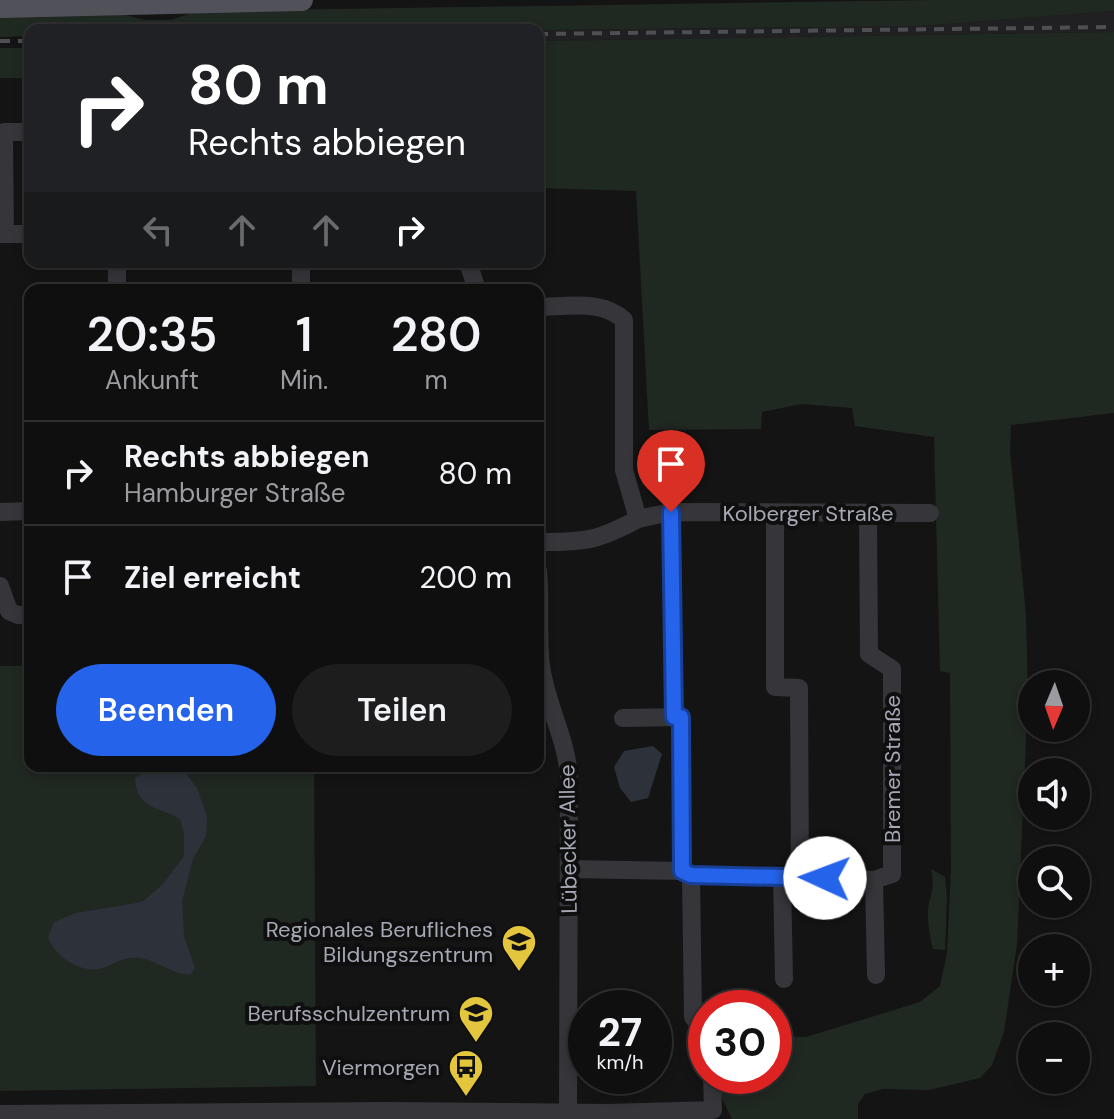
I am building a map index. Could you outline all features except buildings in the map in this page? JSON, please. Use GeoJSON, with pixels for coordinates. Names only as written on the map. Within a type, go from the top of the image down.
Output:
{"type":"FeatureCollection","features":[{"type":"Feature","properties":{"kind":"main road"},"geometry":{"type":"LineString","coordinates":[[0,7],[302,0]]}},
{"type":"Feature","properties":{"kind":"street"},"geometry":{"type":"LineString","coordinates":[[24,132],[2,132],[2,234],[24,234]]}},
{"type":"Feature","properties":{"kind":"street"},"geometry":{"type":"LineString","coordinates":[[544,307],[597,306],[614,311],[624,320],[624,470],[638,519]]}},
{"type":"Feature","properties":{"kind":"street"},"geometry":{"type":"LineString","coordinates":[[0,512],[24,511]]}},
{"type":"Feature","properties":{"kind":"street"},"geometry":{"type":"LineString","coordinates":[[671,512],[674,717]]}},
{"type":"Feature","properties":{"kind":"street","name":"Kolberger Straße"},"geometry":{"type":"LineString","coordinates":[[544,542],[586,542],[638,519],[671,512],[930,513]]}},
{"type":"Feature","properties":{"kind":"street"},"geometry":{"type":"LineString","coordinates":[[775,513],[775,687],[799,688],[784,979]]}},
{"type":"Feature","properties":{"kind":"street","name":"Bremer Straße"},"geometry":{"type":"LineString","coordinates":[[868,513],[869,654],[892,669],[892,874],[874,880]]}},
{"type":"Feature","properties":{"kind":"street"},"geometry":{"type":"LineString","coordinates":[[0,586],[9,611],[24,615]]}},
{"type":"Feature","properties":{"kind":"street","name":"Lübecker Allee"},"geometry":{"type":"LineString","coordinates":[[544,682],[568,759],[568,1111]]}},
{"type":"Feature","properties":{"kind":"street"},"geometry":{"type":"LineString","coordinates":[[623,718],[681,717],[692,990]]}},
{"type":"Feature","properties":{"kind":"street"},"geometry":{"type":"LineString","coordinates":[[569,869],[874,880],[876,975]]}},
{"type":"Feature","properties":{"kind":"street"},"geometry":{"type":"LineString","coordinates":[[0,1114],[568,1111],[613,1116],[713,1110],[713,1094]]}},
{"type":"Feature","properties":{"kind":"shaded area"},"geometry":{"type":"Polygon","coordinates":[[[1114,0],[1114,11],[921,26],[544,30],[544,24],[24,24],[24,36],[0,37],[0,14],[113,12],[145,20],[171,20],[198,11],[1114,0]]]}},
{"type":"Feature","properties":{"kind":"shaded area"},"geometry":{"type":"Polygon","coordinates":[[[1114,11],[1114,32],[544,41],[544,30],[921,26],[1114,11]]]}},
{"type":"Feature","properties":{"kind":"shaded area"},"geometry":{"type":"Polygon","coordinates":[[[1114,32],[1114,413],[1011,425],[1010,451],[1026,615],[1027,670],[1018,670],[1018,742],[1026,742],[1025,758],[1018,758],[1018,830],[1022,830],[1021,846],[1018,846],[1017,944],[1004,1032],[992,1065],[980,1078],[929,1090],[883,1089],[865,1094],[858,1104],[858,1119],[732,1119],[720,1094],[792,1094],[792,1037],[806,1037],[920,1002],[940,986],[947,953],[951,869],[950,673],[940,671],[934,437],[855,426],[852,408],[801,404],[762,412],[761,429],[649,430],[636,191],[544,188],[544,41],[1114,32]]]}},
{"type":"Feature","properties":{"kind":"shaded area"},"geometry":{"type":"Polygon","coordinates":[[[0,48],[24,48],[24,78],[0,78],[0,48]]]}},
{"type":"Feature","properties":{"kind":"shaded area"},"geometry":{"type":"Polygon","coordinates":[[[0,666],[24,666],[24,772],[314,772],[316,1086],[0,1091],[0,666]]]}},
{"type":"Feature","properties":{"kind":"shaded area"},"geometry":{"type":"Polygon","coordinates":[[[653,746],[662,754],[648,798],[631,802],[620,788],[614,767],[624,751],[653,746]]]}},
{"type":"Feature","properties":{"kind":"shaded area"},"geometry":{"type":"Polygon","coordinates":[[[144,772],[185,772],[197,788],[207,816],[206,836],[193,859],[182,901],[184,936],[195,968],[191,974],[174,971],[145,959],[132,958],[103,968],[87,969],[63,957],[48,938],[54,922],[76,913],[142,902],[163,884],[184,856],[184,833],[180,819],[144,802],[135,778],[144,772]]]}},
{"type":"Feature","properties":{"kind":"shaded area"},"geometry":{"type":"Polygon","coordinates":[[[931,869],[945,877],[945,950],[933,949],[930,934],[931,869]]]}},
{"type":"Feature","properties":{"kind":"railway"},"geometry":{"type":"LineString","coordinates":[[544,34],[1114,27]]}},
{"type":"Feature","properties":{"kind":"railway"},"geometry":{"type":"LineString","coordinates":[[0,41],[24,41]]}},
{"type":"Feature","properties":{"kind":"place","name":"Regionales Berufliches Bildungszentrum"},"geometry":{"type":"Point","coordinates":[519,973]}},
{"type":"Feature","properties":{"kind":"place","name":"Berufsschulzentrum"},"geometry":{"type":"Point","coordinates":[476,1044]}},
{"type":"Feature","properties":{"kind":"place","name":"Viermorgen"},"geometry":{"type":"Point","coordinates":[466,1098]}},
{"type":"Feature","properties":{"kind":"route"},"geometry":{"type":"LineString","coordinates":[[671,512],[674,717],[681,717],[682,871],[691,875],[825,878]]}}]}
